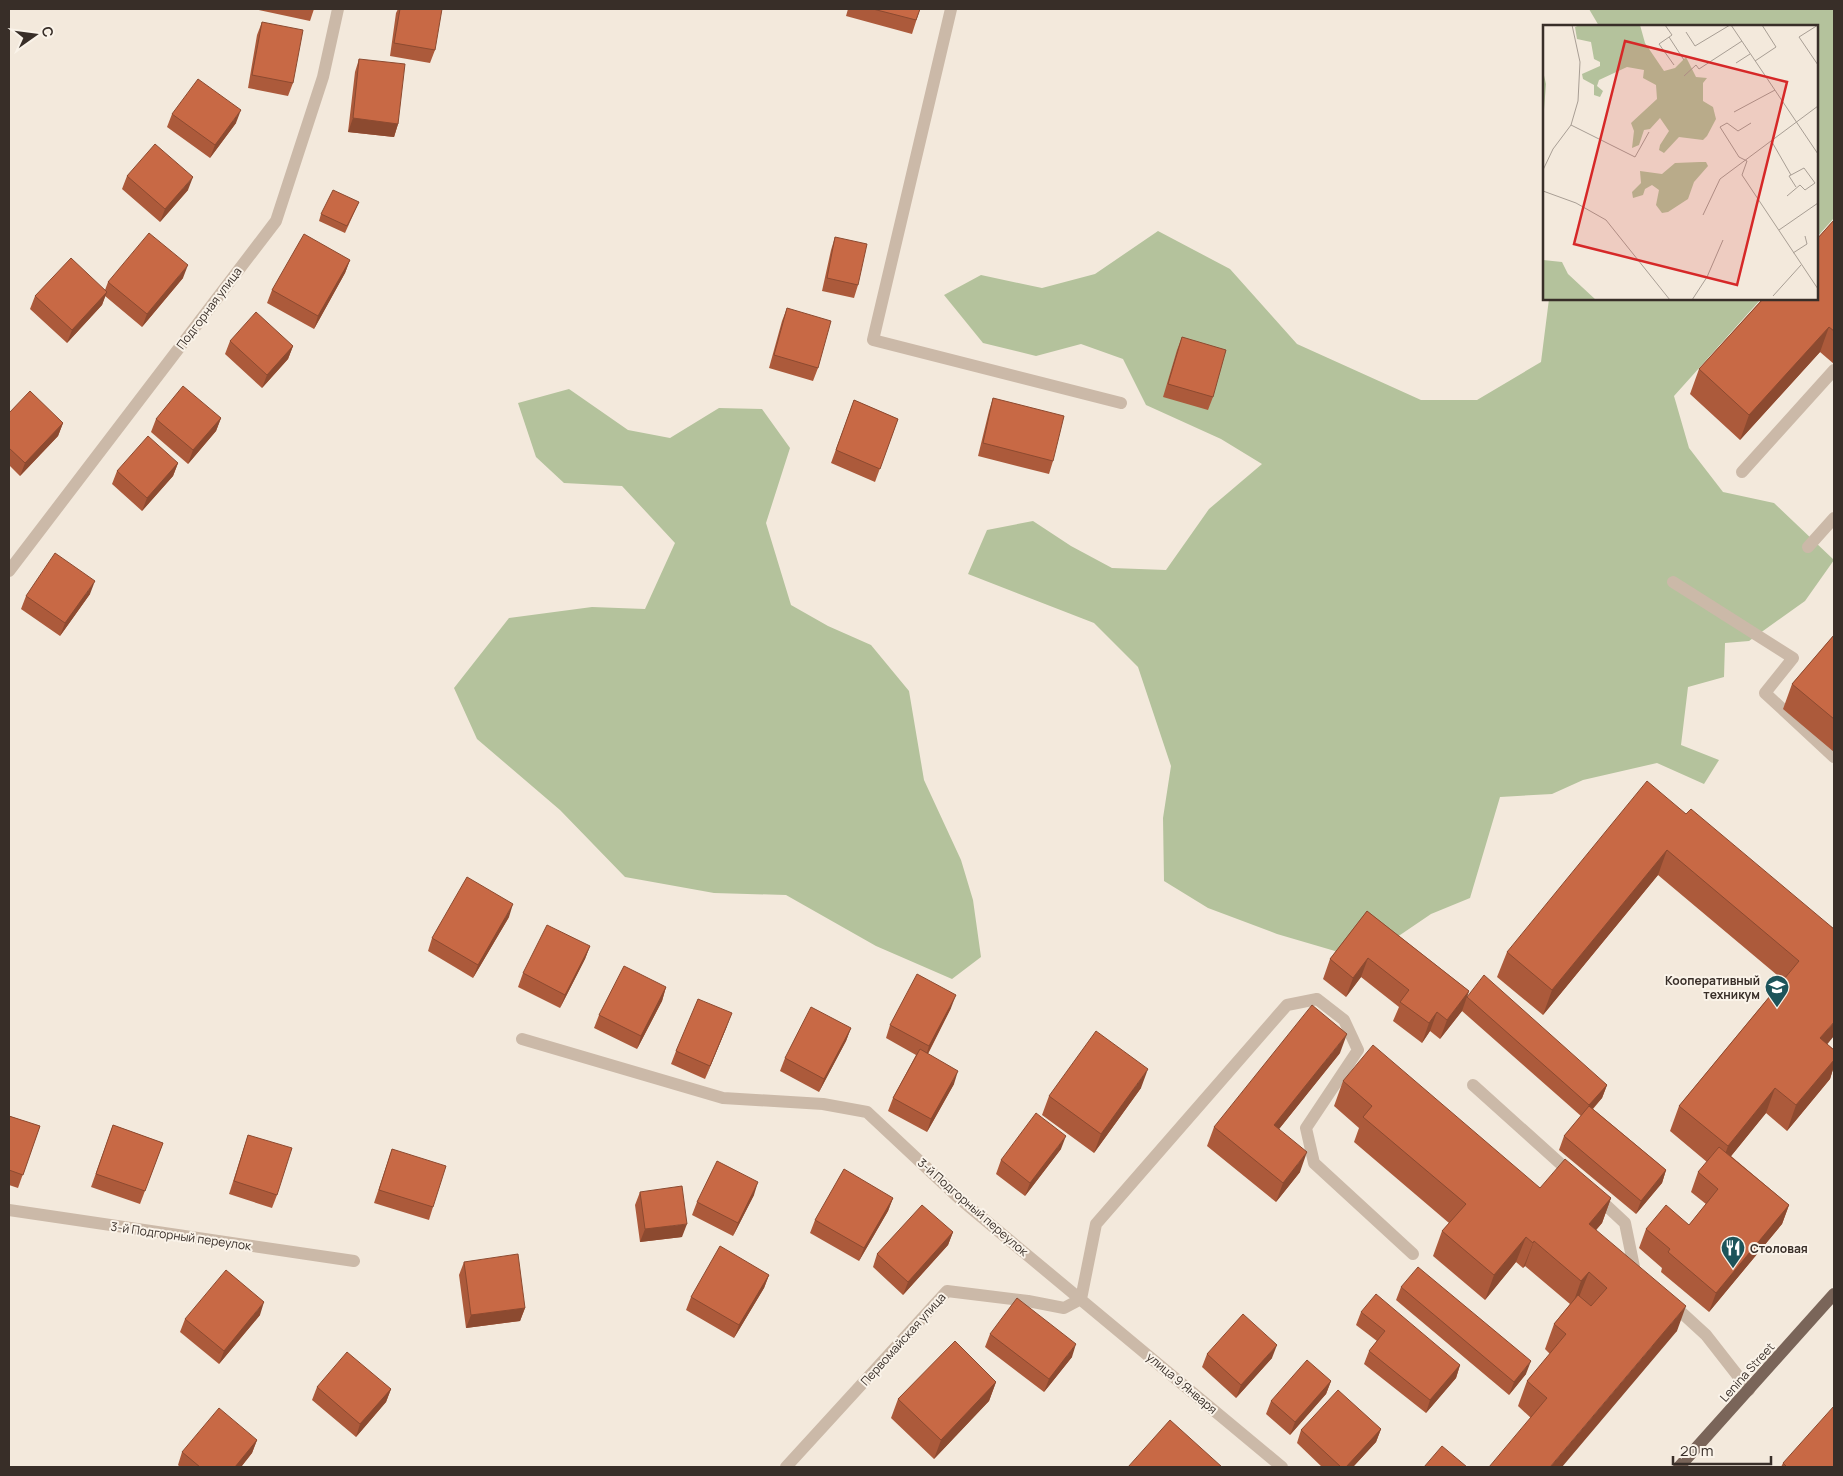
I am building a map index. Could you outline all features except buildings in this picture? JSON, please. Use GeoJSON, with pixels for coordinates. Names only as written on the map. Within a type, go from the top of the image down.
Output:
{"type":"FeatureCollection","features":[{"type":"Feature","properties":{"kind":"main road","name":"Lenina Street"},"geometry":{"type":"LineString","coordinates":[[1679,1467],[1834,1294]]}},
{"type":"Feature","properties":{"kind":"street","name":"Подгорная улица"},"geometry":{"type":"LineString","coordinates":[[9,572],[276,221],[323,77],[338,9]]}},
{"type":"Feature","properties":{"kind":"street"},"geometry":{"type":"LineString","coordinates":[[950,9],[873,340],[1122,403]]}},
{"type":"Feature","properties":{"kind":"street"},"geometry":{"type":"LineString","coordinates":[[1742,472],[1834,370]]}},
{"type":"Feature","properties":{"kind":"street"},"geometry":{"type":"LineString","coordinates":[[1808,546],[1834,518]]}},
{"type":"Feature","properties":{"kind":"street"},"geometry":{"type":"LineString","coordinates":[[1673,582],[1793,658],[1765,694],[1834,757]]}},
{"type":"Feature","properties":{"kind":"street"},"geometry":{"type":"LineString","coordinates":[[1081,1299],[1096,1224],[1287,1005],[1318,999],[1344,1020],[1358,1050],[1306,1128],[1314,1163],[1413,1254]]}},
{"type":"Feature","properties":{"kind":"street","name":"3-й Подгорный переулок"},"geometry":{"type":"LineString","coordinates":[[522,1039],[723,1098],[823,1104],[867,1112],[961,1200],[1081,1299]]}},
{"type":"Feature","properties":{"kind":"street"},"geometry":{"type":"LineString","coordinates":[[1473,1085],[1625,1223],[1635,1272],[1649,1284]]}},
{"type":"Feature","properties":{"kind":"street","name":"3-й Подгорный переулок"},"geometry":{"type":"LineString","coordinates":[[9,1210],[354,1261]]}},
{"type":"Feature","properties":{"kind":"street","name":"Первомайская улица"},"geometry":{"type":"LineString","coordinates":[[786,1467],[947,1290],[1064,1308],[1081,1299]]}},
{"type":"Feature","properties":{"kind":"street"},"geometry":{"type":"LineString","coordinates":[[1663,1296],[1706,1335],[1749,1390]]}},
{"type":"Feature","properties":{"kind":"street","name":"улица 9 Января"},"geometry":{"type":"LineString","coordinates":[[1081,1299],[1282,1467]]}},
{"type":"Feature","properties":{"kind":"green space"},"geometry":{"type":"Polygon","coordinates":[[[1589,9],[1834,9],[1834,218],[1818,236],[1818,25],[1598,25],[1589,9]]]}},
{"type":"Feature","properties":{"kind":"green space"},"geometry":{"type":"Polygon","coordinates":[[[1158,231],[1230,269],[1297,344],[1421,400],[1477,400],[1541,362],[1549,300],[1760,300],[1674,396],[1689,448],[1723,492],[1774,503],[1834,560],[1805,601],[1749,641],[1725,643],[1724,677],[1688,687],[1681,745],[1719,760],[1704,784],[1657,763],[1583,780],[1552,794],[1500,797],[1470,898],[1431,914],[1378,950],[1335,951],[1277,934],[1208,908],[1164,881],[1163,818],[1171,766],[1138,667],[1094,623],[968,574],[987,530],[1033,521],[1071,546],[1112,568],[1166,570],[1209,509],[1262,464],[1221,439],[1146,405],[1123,359],[1081,344],[1036,356],[983,343],[944,295],[981,275],[1042,288],[1095,274],[1158,231]]]}},
{"type":"Feature","properties":{"kind":"green space"},"geometry":{"type":"Polygon","coordinates":[[[569,389],[628,430],[670,438],[719,408],[762,409],[790,448],[766,523],[791,605],[828,626],[871,645],[909,691],[924,780],[961,860],[973,900],[981,957],[952,979],[876,946],[786,895],[714,893],[625,877],[560,810],[477,739],[454,688],[509,618],[592,607],[645,609],[675,543],[622,486],[564,483],[536,457],[518,403],[569,389]]]}},
{"type":"Feature","properties":{"kind":"place","name":"Кооперативный техникум"},"geometry":{"type":"Point","coordinates":[1777,1008]}},
{"type":"Feature","properties":{"kind":"place","name":"Столовая"},"geometry":{"type":"Point","coordinates":[1733,1269]}}]}
